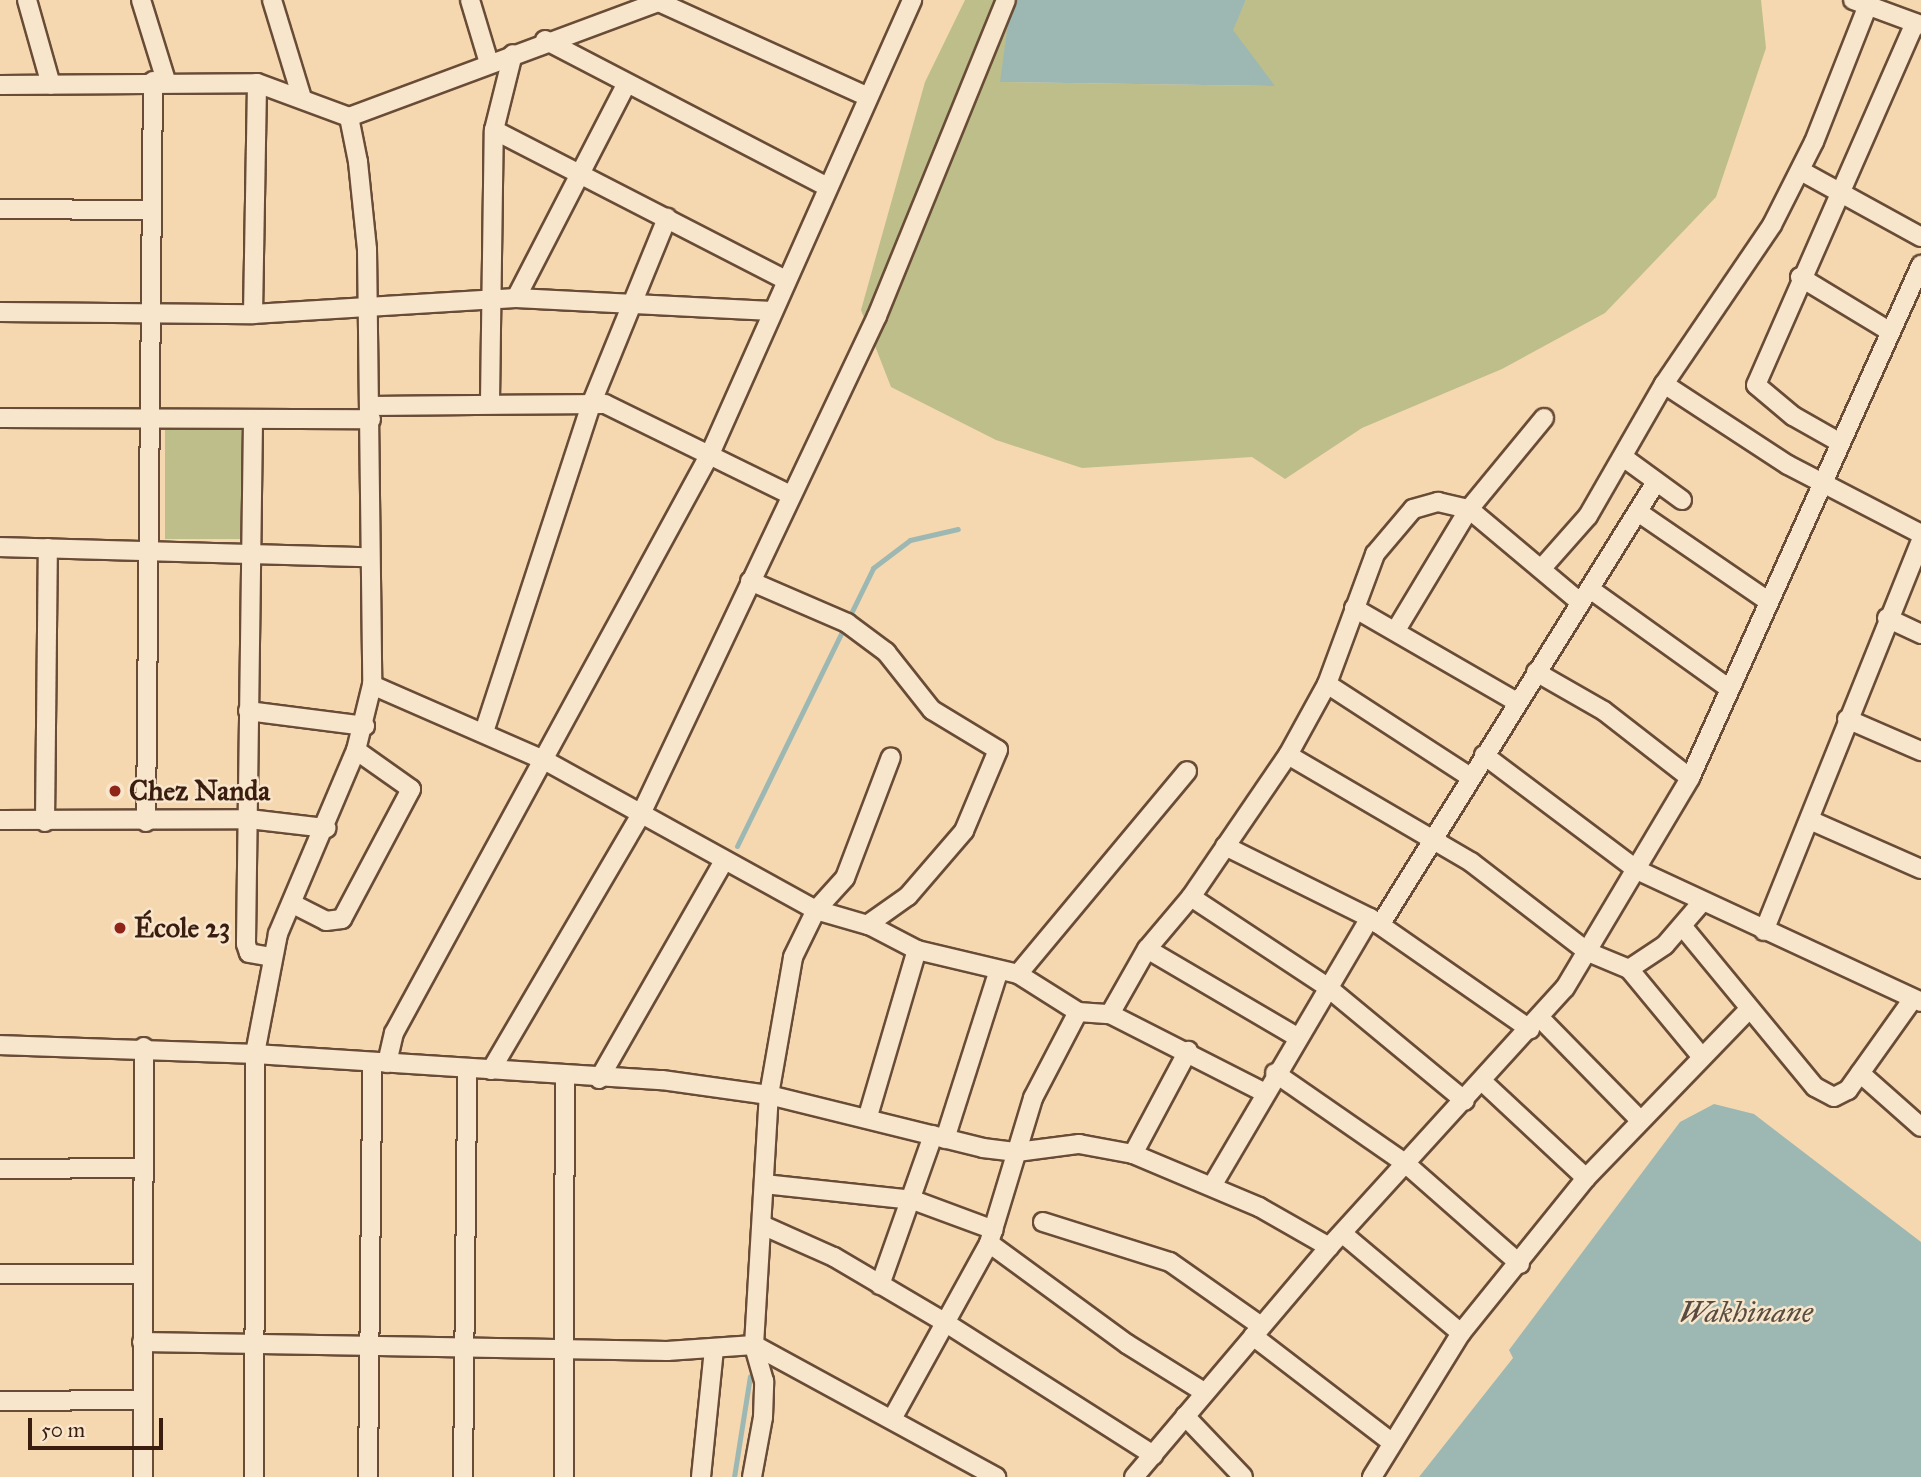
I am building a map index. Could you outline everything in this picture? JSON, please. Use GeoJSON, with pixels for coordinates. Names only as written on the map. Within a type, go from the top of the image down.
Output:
{"type":"FeatureCollection","features":[{"type":"Feature","properties":{"kind":"street"},"geometry":{"type":"LineString","coordinates":[[27,0],[51,85]]}},
{"type":"Feature","properties":{"kind":"street"},"geometry":{"type":"LineString","coordinates":[[141,0],[160,81],[150,210],[147,315],[151,551],[146,822]]}},
{"type":"Feature","properties":{"kind":"street"},"geometry":{"type":"LineString","coordinates":[[272,0],[302,98]]}},
{"type":"Feature","properties":{"kind":"street"},"geometry":{"type":"LineString","coordinates":[[491,1070],[641,814],[877,316],[1006,0]]}},
{"type":"Feature","properties":{"kind":"street"},"geometry":{"type":"LineString","coordinates":[[473,1],[489,63]]}},
{"type":"Feature","properties":{"kind":"street"},"geometry":{"type":"LineString","coordinates":[[0,85],[160,81],[257,83],[349,117],[545,40],[661,1],[864,95]]}},
{"type":"Feature","properties":{"kind":"street"},"geometry":{"type":"LineString","coordinates":[[1542,568],[1588,516],[1664,384],[1700,338],[1801,171],[1861,2],[1918,24],[1800,277],[1756,389],[1839,442]]}},
{"type":"Feature","properties":{"kind":"street"},"geometry":{"type":"LineString","coordinates":[[368,1477],[380,1063],[710,454],[905,3]]}},
{"type":"Feature","properties":{"kind":"street"},"geometry":{"type":"LineString","coordinates":[[545,40],[626,86],[827,187]]}},
{"type":"Feature","properties":{"kind":"street"},"geometry":{"type":"LineString","coordinates":[[490,401],[489,300],[494,131],[513,54]]}},
{"type":"Feature","properties":{"kind":"street"},"geometry":{"type":"LineString","coordinates":[[253,314],[257,83]]}},
{"type":"Feature","properties":{"kind":"street"},"geometry":{"type":"LineString","coordinates":[[516,298],[626,86]]}},
{"type":"Feature","properties":{"kind":"street"},"geometry":{"type":"LineString","coordinates":[[254,1477],[258,1348],[255,1054],[272,957],[365,726],[372,685],[367,557],[371,413],[365,224],[349,117]]}},
{"type":"Feature","properties":{"kind":"street"},"geometry":{"type":"LineString","coordinates":[[494,131],[786,280]]}},
{"type":"Feature","properties":{"kind":"street"},"geometry":{"type":"LineString","coordinates":[[1801,171],[1839,195],[1921,237]]}},
{"type":"Feature","properties":{"kind":"street"},"geometry":{"type":"LineString","coordinates":[[0,209],[150,210]]}},
{"type":"Feature","properties":{"kind":"street"},"geometry":{"type":"LineString","coordinates":[[484,732],[592,402],[667,218]]}},
{"type":"Feature","properties":{"kind":"street"},"geometry":{"type":"LineString","coordinates":[[1134,1477],[1329,1247],[1535,1024],[1588,952],[1690,778],[1727,687],[1921,265]]}},
{"type":"Feature","properties":{"kind":"street"},"geometry":{"type":"LineString","coordinates":[[1800,277],[1889,331]]}},
{"type":"Feature","properties":{"kind":"street"},"geometry":{"type":"LineString","coordinates":[[0,312],[253,314],[516,298],[772,311]]}},
{"type":"Feature","properties":{"kind":"street"},"geometry":{"type":"LineString","coordinates":[[1664,384],[1821,482],[1921,537],[1847,719],[1812,821],[1764,931]]}},
{"type":"Feature","properties":{"kind":"street"},"geometry":{"type":"LineString","coordinates":[[0,418],[150,424],[253,421],[490,401],[592,402],[620,408],[791,495]]}},
{"type":"Feature","properties":{"kind":"street"},"geometry":{"type":"LineString","coordinates":[[1396,630],[1469,509],[1545,418]]}},
{"type":"Feature","properties":{"kind":"street"},"geometry":{"type":"LineString","coordinates":[[253,421],[246,944],[249,953],[272,957]]}},
{"type":"Feature","properties":{"kind":"street"},"geometry":{"type":"LineString","coordinates":[[1623,457],[1682,500]]}},
{"type":"Feature","properties":{"kind":"street"},"geometry":{"type":"LineString","coordinates":[[1212,1186],[1263,1092],[1326,986],[1375,921],[1429,841],[1657,482]]}},
{"type":"Feature","properties":{"kind":"street"},"geometry":{"type":"LineString","coordinates":[[1110,1014],[1147,949],[1191,897],[1288,755],[1327,684],[1376,554],[1399,520],[1425,502],[1469,509],[1542,568],[1727,687]]}},
{"type":"Feature","properties":{"kind":"street"},"geometry":{"type":"LineString","coordinates":[[1638,512],[1768,601]]}},
{"type":"Feature","properties":{"kind":"street"},"geometry":{"type":"LineString","coordinates":[[0,547],[252,551],[367,557]]}},
{"type":"Feature","properties":{"kind":"street"},"geometry":{"type":"LineString","coordinates":[[45,821],[48,548]]}},
{"type":"Feature","properties":{"kind":"street"},"geometry":{"type":"LineString","coordinates":[[750,581],[847,623],[886,652],[932,710],[998,750],[964,831],[908,896],[869,926]]}},
{"type":"Feature","properties":{"kind":"street"},"geometry":{"type":"LineString","coordinates":[[1354,608],[1517,702]]}},
{"type":"Feature","properties":{"kind":"street"},"geometry":{"type":"LineString","coordinates":[[1887,618],[1921,634]]}},
{"type":"Feature","properties":{"kind":"street"},"geometry":{"type":"LineString","coordinates":[[1536,672],[1604,711],[1690,778]]}},
{"type":"Feature","properties":{"kind":"street"},"geometry":{"type":"LineString","coordinates":[[1327,684],[1470,777]]}},
{"type":"Feature","properties":{"kind":"street"},"geometry":{"type":"LineString","coordinates":[[372,685],[544,760],[816,910],[869,926],[917,950],[1018,974],[1078,1012],[1110,1014],[1188,1051],[1263,1092]]}},
{"type":"Feature","properties":{"kind":"street"},"geometry":{"type":"LineString","coordinates":[[248,711],[365,726]]}},
{"type":"Feature","properties":{"kind":"street"},"geometry":{"type":"LineString","coordinates":[[1847,719],[1921,751]]}},
{"type":"Feature","properties":{"kind":"street"},"geometry":{"type":"LineString","coordinates":[[293,904],[326,921],[342,919],[411,789],[409,781],[356,750]]}},
{"type":"Feature","properties":{"kind":"street"},"geometry":{"type":"LineString","coordinates":[[1288,755],[1429,841],[1471,862],[1588,952],[1629,969],[1702,1056]]}},
{"type":"Feature","properties":{"kind":"street"},"geometry":{"type":"LineString","coordinates":[[1484,755],[1637,870],[1917,1001],[1842,1095],[1823,1093],[1748,1010],[1683,927]]}},
{"type":"Feature","properties":{"kind":"street"},"geometry":{"type":"LineString","coordinates":[[752,1477],[764,1381],[754,1345],[769,1095],[793,957],[816,910],[845,878],[891,757]]}},
{"type":"Feature","properties":{"kind":"street"},"geometry":{"type":"LineString","coordinates":[[1018,974],[1187,771]]}},
{"type":"Feature","properties":{"kind":"street"},"geometry":{"type":"LineString","coordinates":[[0,820],[146,822],[249,819],[326,828]]}},
{"type":"Feature","properties":{"kind":"street"},"geometry":{"type":"LineString","coordinates":[[1812,821],[1921,869]]}},
{"type":"Feature","properties":{"kind":"street"},"geometry":{"type":"LineString","coordinates":[[1225,846],[1375,921],[1535,1024],[1640,1120]]}},
{"type":"Feature","properties":{"kind":"street"},"geometry":{"type":"LineString","coordinates":[[599,1079],[724,861]]}},
{"type":"Feature","properties":{"kind":"street"},"geometry":{"type":"LineString","coordinates":[[1191,897],[1326,986],[1465,1101]]}},
{"type":"Feature","properties":{"kind":"street"},"geometry":{"type":"LineString","coordinates":[[1629,969],[1683,927],[1702,902]]}},
{"type":"Feature","properties":{"kind":"street"},"geometry":{"type":"LineString","coordinates":[[1147,949],[1297,1037]]}},
{"type":"Feature","properties":{"kind":"street"},"geometry":{"type":"LineString","coordinates":[[868,1116],[917,950]]}},
{"type":"Feature","properties":{"kind":"street"},"geometry":{"type":"LineString","coordinates":[[880,1285],[939,1137],[999,970]]}},
{"type":"Feature","properties":{"kind":"street"},"geometry":{"type":"LineString","coordinates":[[1372,1477],[1391,1442],[1461,1333],[1520,1264],[1586,1178],[1748,1010]]}},
{"type":"Feature","properties":{"kind":"street"},"geometry":{"type":"LineString","coordinates":[[892,1419],[991,1237],[1033,1098],[1078,1012]]}},
{"type":"Feature","properties":{"kind":"street"},"geometry":{"type":"LineString","coordinates":[[0,1045],[144,1047],[255,1054],[565,1075],[769,1095],[868,1116],[939,1137],[1017,1152],[1079,1144],[1133,1154],[1212,1186],[1329,1247]]}},
{"type":"Feature","properties":{"kind":"street"},"geometry":{"type":"LineString","coordinates":[[143,1477],[141,1401],[144,1047]]}},
{"type":"Feature","properties":{"kind":"street"},"geometry":{"type":"LineString","coordinates":[[1133,1154],[1188,1051]]}},
{"type":"Feature","properties":{"kind":"street"},"geometry":{"type":"LineString","coordinates":[[463,1477],[467,1070]]}},
{"type":"Feature","properties":{"kind":"street"},"geometry":{"type":"LineString","coordinates":[[1275,1073],[1405,1163],[1520,1264]]}},
{"type":"Feature","properties":{"kind":"street"},"geometry":{"type":"LineString","coordinates":[[1860,1073],[1921,1128]]}},
{"type":"Feature","properties":{"kind":"street"},"geometry":{"type":"LineString","coordinates":[[564,1477],[565,1075]]}},
{"type":"Feature","properties":{"kind":"street"},"geometry":{"type":"LineString","coordinates":[[1483,1082],[1586,1178]]}},
{"type":"Feature","properties":{"kind":"street"},"geometry":{"type":"LineString","coordinates":[[0,1169],[143,1168]]}},
{"type":"Feature","properties":{"kind":"street"},"geometry":{"type":"LineString","coordinates":[[764,1184],[913,1200],[991,1237],[1127,1345],[1204,1392]]}},
{"type":"Feature","properties":{"kind":"street"},"geometry":{"type":"LineString","coordinates":[[1043,1222],[1170,1262],[1391,1442]]}},
{"type":"Feature","properties":{"kind":"street"},"geometry":{"type":"LineString","coordinates":[[762,1225],[880,1285],[946,1323],[1153,1455]]}},
{"type":"Feature","properties":{"kind":"street"},"geometry":{"type":"LineString","coordinates":[[1343,1234],[1461,1333]]}},
{"type":"Feature","properties":{"kind":"street"},"geometry":{"type":"LineString","coordinates":[[0,1274],[142,1274]]}},
{"type":"Feature","properties":{"kind":"street"},"geometry":{"type":"LineString","coordinates":[[142,1342],[258,1348],[370,1349],[464,1345],[564,1350],[714,1349],[754,1345],[996,1477]]}},
{"type":"Feature","properties":{"kind":"street"},"geometry":{"type":"LineString","coordinates":[[701,1477],[714,1349]]}},
{"type":"Feature","properties":{"kind":"street"},"geometry":{"type":"LineString","coordinates":[[0,1401],[141,1401]]}},
{"type":"Feature","properties":{"kind":"street"},"geometry":{"type":"LineString","coordinates":[[1185,1416],[1242,1477]]}},
{"type":"Feature","properties":{"kind":"green space"},"geometry":{"type":"Polygon","coordinates":[[[965,0],[1011,0],[1001,82],[1273,86],[1232,30],[1246,0],[1761,0],[1766,48],[1716,197],[1605,313],[1502,369],[1362,428],[1285,479],[1252,457],[1082,468],[996,440],[891,387],[861,310],[925,82],[965,0]]]}},
{"type":"Feature","properties":{"kind":"green space"},"geometry":{"type":"Polygon","coordinates":[[[165,430],[245,430],[245,539],[165,539],[165,430]]]}},
{"type":"Feature","properties":{"kind":"water"},"geometry":{"type":"Polygon","coordinates":[[[1011,0],[1246,0],[1233,30],[1275,86],[1000,82],[1011,0]]]}},
{"type":"Feature","properties":{"kind":"water","name":"Wakhinane"},"geometry":{"type":"Polygon","coordinates":[[[1714,1104],[1754,1114],[1921,1242],[1921,1477],[1419,1477],[1513,1358],[1509,1350],[1680,1122],[1714,1104]]]}},
{"type":"Feature","properties":{"kind":"waterway"},"geometry":{"type":"LineString","coordinates":[[737,846],[873,568],[910,540],[958,529]]}},
{"type":"Feature","properties":{"kind":"waterway"},"geometry":{"type":"LineString","coordinates":[[734,1477],[750,1376]]}},
{"type":"Feature","properties":{"kind":"place","name":"Chez Nanda"},"geometry":{"type":"Point","coordinates":[115,791]}},
{"type":"Feature","properties":{"kind":"place","name":"École 23"},"geometry":{"type":"Point","coordinates":[120,928]}}]}
